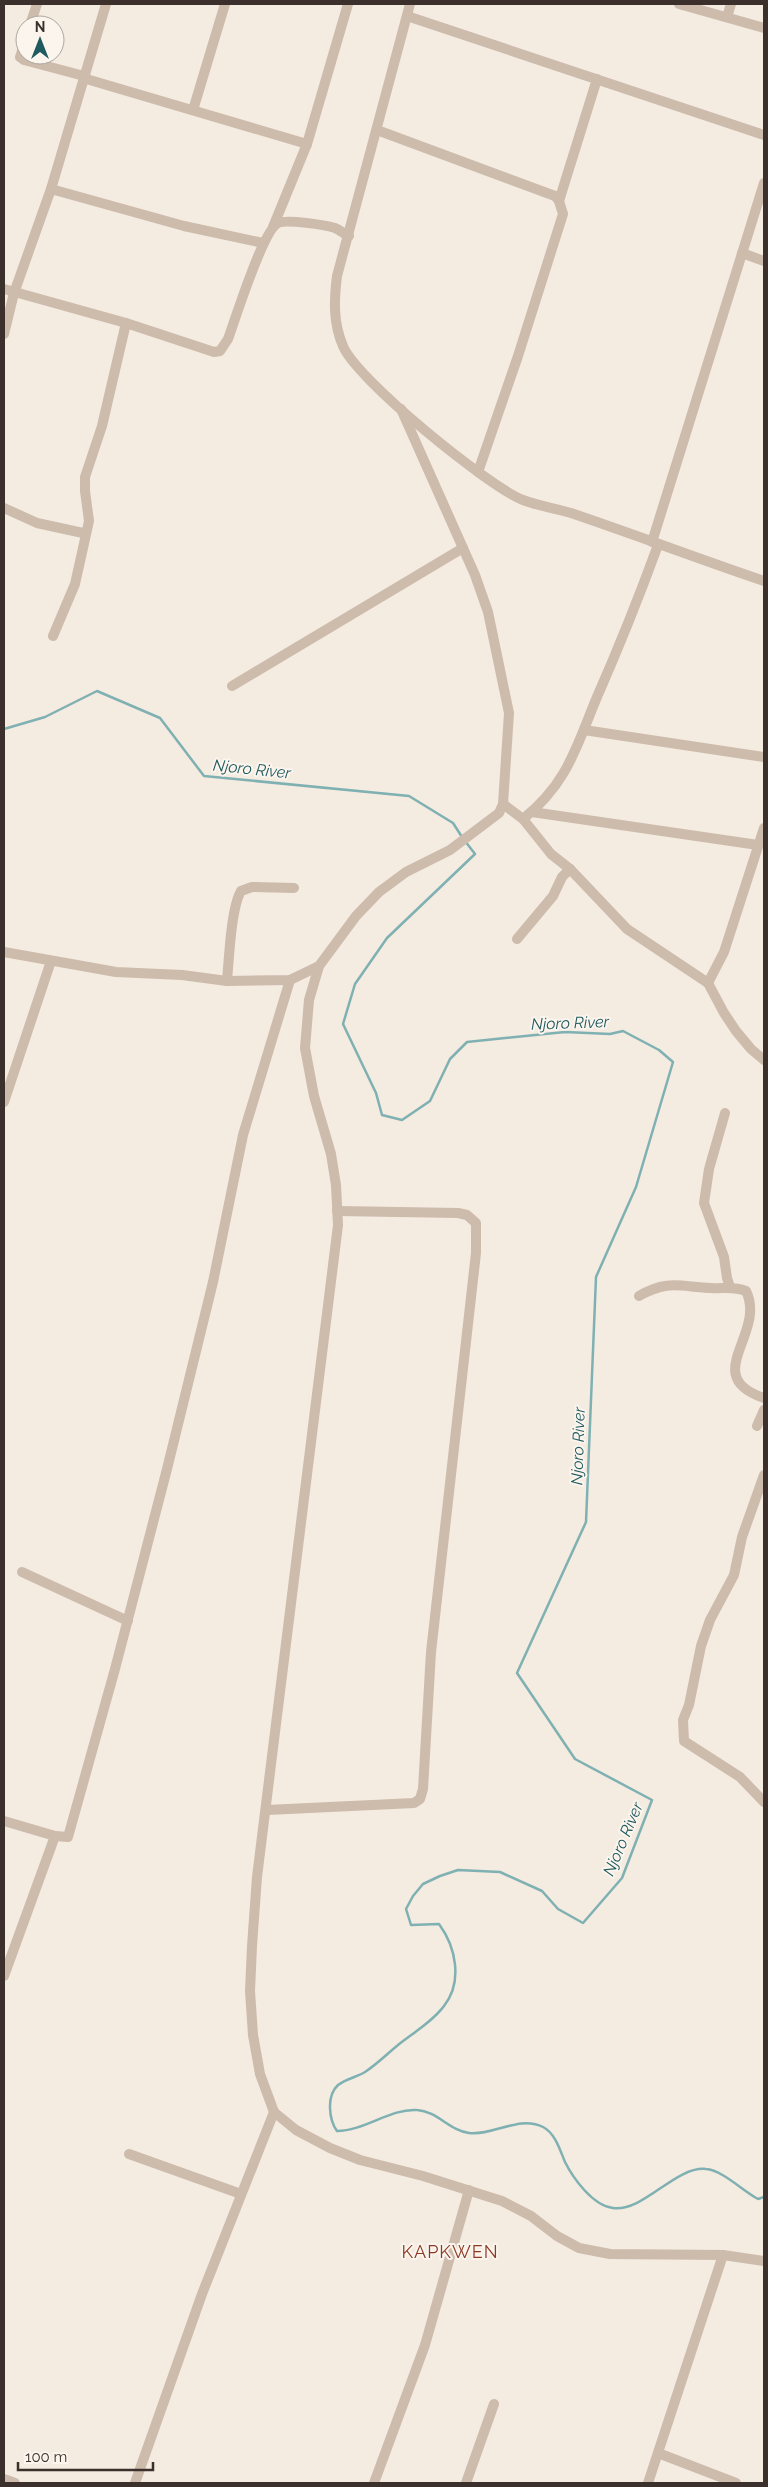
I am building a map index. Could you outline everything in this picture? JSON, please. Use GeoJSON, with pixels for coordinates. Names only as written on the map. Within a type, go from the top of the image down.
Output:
{"type":"FeatureCollection","features":[{"type":"Feature","properties":{"kind":"street"},"geometry":{"type":"LineString","coordinates":[[4,334],[14,294],[51,189],[106,4]]}},
{"type":"Feature","properties":{"kind":"street"},"geometry":{"type":"LineString","coordinates":[[193,110],[225,4]]}},
{"type":"Feature","properties":{"kind":"street"},"geometry":{"type":"LineString","coordinates":[[4,289],[14,294],[126,323],[205,350],[220,351],[228,339],[263,243],[271,230],[307,144],[348,4]]}},
{"type":"Feature","properties":{"kind":"street"},"geometry":{"type":"LineString","coordinates":[[410,4],[349,236],[341,252],[334,300],[340,339],[346,352],[360,372],[401,410],[478,472],[522,500],[569,512],[764,581]]}},
{"type":"Feature","properties":{"kind":"street"},"geometry":{"type":"LineString","coordinates":[[679,4],[764,28]]}},
{"type":"Feature","properties":{"kind":"street"},"geometry":{"type":"LineString","coordinates":[[727,17],[731,4]]}},
{"type":"Feature","properties":{"kind":"street"},"geometry":{"type":"LineString","coordinates":[[407,16],[764,135]]}},
{"type":"Feature","properties":{"kind":"street"},"geometry":{"type":"LineString","coordinates":[[42,65],[307,144]]}},
{"type":"Feature","properties":{"kind":"street"},"geometry":{"type":"LineString","coordinates":[[478,472],[518,356],[563,214],[560,201],[597,79]]}},
{"type":"Feature","properties":{"kind":"street"},"geometry":{"type":"LineString","coordinates":[[377,130],[550,194],[560,201]]}},
{"type":"Feature","properties":{"kind":"street"},"geometry":{"type":"LineString","coordinates":[[523,819],[532,812],[568,770],[618,651],[655,543],[764,182]]}},
{"type":"Feature","properties":{"kind":"street"},"geometry":{"type":"LineString","coordinates":[[51,189],[184,226],[263,243]]}},
{"type":"Feature","properties":{"kind":"street"},"geometry":{"type":"LineString","coordinates":[[271,230],[278,223],[295,223],[336,229],[349,236]]}},
{"type":"Feature","properties":{"kind":"street"},"geometry":{"type":"LineString","coordinates":[[742,253],[764,260]]}},
{"type":"Feature","properties":{"kind":"street"},"geometry":{"type":"LineString","coordinates":[[53,636],[75,584],[89,522],[85,477],[102,426],[126,323]]}},
{"type":"Feature","properties":{"kind":"street"},"geometry":{"type":"LineString","coordinates":[[401,410],[463,548],[488,612],[509,713],[503,804],[499,812],[491,819],[450,850],[406,872],[379,892],[356,916],[319,966],[310,1000],[305,1048],[314,1096],[330,1154],[336,1185],[338,1225],[267,1810],[257,1876],[250,1991],[253,2036],[260,2074],[274,2112],[296,2130],[330,2148],[360,2160],[502,2201],[531,2216],[578,2248],[610,2254],[723,2255],[764,2261]]}},
{"type":"Feature","properties":{"kind":"street"},"geometry":{"type":"LineString","coordinates":[[4,508],[38,523],[83,532],[85,536]]}},
{"type":"Feature","properties":{"kind":"street"},"geometry":{"type":"LineString","coordinates":[[232,686],[463,548]]}},
{"type":"Feature","properties":{"kind":"street"},"geometry":{"type":"LineString","coordinates":[[584,730],[764,757]]}},
{"type":"Feature","properties":{"kind":"street"},"geometry":{"type":"LineString","coordinates":[[503,804],[523,819],[551,854],[570,869],[627,929],[708,982],[728,1019],[751,1049],[764,1060]]}},
{"type":"Feature","properties":{"kind":"street"},"geometry":{"type":"LineString","coordinates":[[532,812],[758,845]]}},
{"type":"Feature","properties":{"kind":"street"},"geometry":{"type":"LineString","coordinates":[[708,982],[724,952],[764,828]]}},
{"type":"Feature","properties":{"kind":"street"},"geometry":{"type":"LineString","coordinates":[[517,939],[553,896],[562,877],[570,869]]}},
{"type":"Feature","properties":{"kind":"street"},"geometry":{"type":"LineString","coordinates":[[227,981],[233,927],[238,896],[241,890],[252,887],[294,888]]}},
{"type":"Feature","properties":{"kind":"street"},"geometry":{"type":"LineString","coordinates":[[4,952],[116,972],[182,975],[227,981],[290,980],[319,966]]}},
{"type":"Feature","properties":{"kind":"street"},"geometry":{"type":"LineString","coordinates":[[4,1102],[51,961]]}},
{"type":"Feature","properties":{"kind":"street"},"geometry":{"type":"LineString","coordinates":[[4,1821],[55,1836],[68,1837],[128,1621],[213,1282],[244,1135],[290,980]]}},
{"type":"Feature","properties":{"kind":"street"},"geometry":{"type":"LineString","coordinates":[[725,1114],[708,1169],[704,1203],[724,1257],[726,1278],[730,1287]]}},
{"type":"Feature","properties":{"kind":"street"},"geometry":{"type":"LineString","coordinates":[[267,1810],[414,1804],[420,1799],[423,1789],[431,1652],[476,1254],[476,1223],[467,1216],[458,1213],[337,1211]]}},
{"type":"Feature","properties":{"kind":"street"},"geometry":{"type":"LineString","coordinates":[[639,1296],[663,1285],[688,1284],[710,1288],[730,1287],[746,1291],[751,1311],[735,1367],[736,1378],[748,1392],[764,1398]]}},
{"type":"Feature","properties":{"kind":"street"},"geometry":{"type":"LineString","coordinates":[[757,1426],[764,1410]]}},
{"type":"Feature","properties":{"kind":"street"},"geometry":{"type":"LineString","coordinates":[[764,1475],[742,1537],[734,1574],[706,1632],[696,1664],[690,1705],[683,1720],[682,1732],[684,1741],[740,1777],[764,1802]]}},
{"type":"Feature","properties":{"kind":"street"},"geometry":{"type":"LineString","coordinates":[[22,1572],[128,1621]]}},
{"type":"Feature","properties":{"kind":"street"},"geometry":{"type":"LineString","coordinates":[[4,1976],[55,1836]]}},
{"type":"Feature","properties":{"kind":"street"},"geometry":{"type":"LineString","coordinates":[[135,2483],[202,2294],[274,2112]]}},
{"type":"Feature","properties":{"kind":"street"},"geometry":{"type":"LineString","coordinates":[[129,2154],[242,2194]]}},
{"type":"Feature","properties":{"kind":"street"},"geometry":{"type":"LineString","coordinates":[[374,2483],[425,2345],[469,2190]]}},
{"type":"Feature","properties":{"kind":"street"},"geometry":{"type":"LineString","coordinates":[[648,2483],[723,2255]]}},
{"type":"Feature","properties":{"kind":"street"},"geometry":{"type":"LineString","coordinates":[[466,2483],[494,2404]]}},
{"type":"Feature","properties":{"kind":"street"},"geometry":{"type":"LineString","coordinates":[[658,2453],[736,2483]]}},
{"type":"Feature","properties":{"kind":"street"},"geometry":{"type":"LineString","coordinates":[[4,2479],[15,2483]]}},
{"type":"Feature","properties":{"kind":"waterway","name":"Njoro River"},"geometry":{"type":"LineString","coordinates":[[4,729],[45,717],[97,691],[160,718],[204,776],[409,796],[453,823],[462,837]]}},
{"type":"Feature","properties":{"kind":"waterway","name":"Njoro River"},"geometry":{"type":"LineString","coordinates":[[465,841],[475,854],[387,938],[355,984],[343,1024],[376,1093],[382,1115],[402,1120],[430,1101],[450,1059],[467,1042],[565,1032],[610,1034],[623,1031],[659,1050],[673,1062],[636,1187],[596,1277],[586,1522],[517,1673],[575,1759],[652,1800],[622,1878],[583,1923],[558,1909],[542,1891],[500,1872],[458,1870],[423,1884],[413,1896],[406,1909],[411,1925],[439,1924],[445,1933],[450,1943],[455,1965],[454,1986],[450,1997],[434,2017],[374,2066],[338,2085],[330,2101],[332,2121],[337,2131],[347,2130],[397,2112],[417,2110],[431,2114],[456,2129],[469,2133],[487,2132],[515,2124],[534,2124],[543,2127],[551,2133],[565,2162],[584,2190],[598,2202],[613,2208],[625,2207],[636,2203],[683,2174],[694,2170],[706,2169],[726,2177],[758,2199],[764,2197]]}},
{"type":"Feature","properties":{"kind":"district","name":"KAPKWEN"},"geometry":{"type":"Point","coordinates":[450,2251]}}]}
